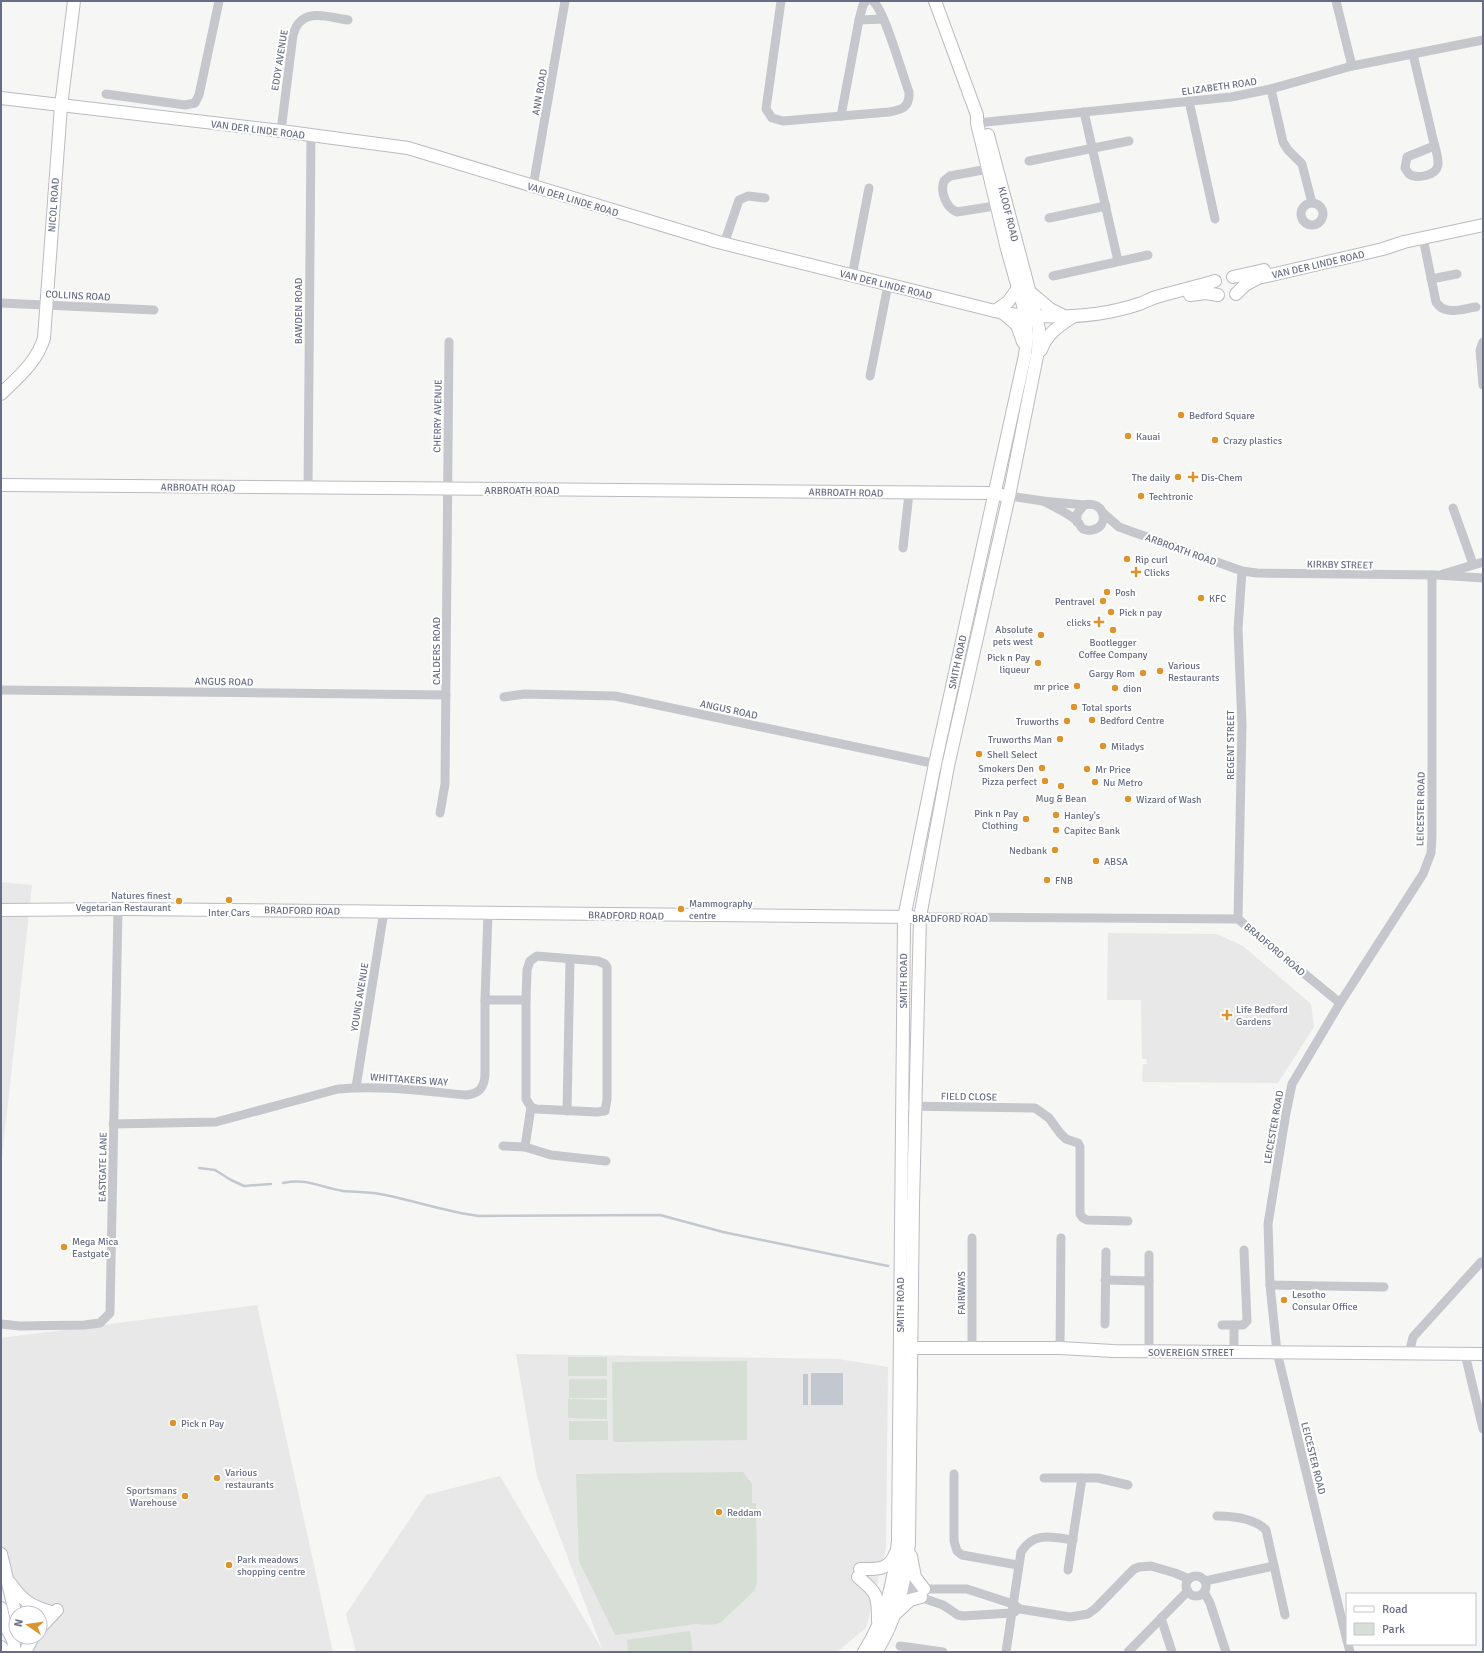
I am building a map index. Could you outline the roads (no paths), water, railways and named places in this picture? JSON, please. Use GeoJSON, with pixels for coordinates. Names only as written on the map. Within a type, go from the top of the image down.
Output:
{"type":"FeatureCollection","features":[{"type":"Feature","properties":{"kind":"main road","name":"NICOL ROAD"},"geometry":{"type":"LineString","coordinates":[[1,394],[38,354],[44,338],[48,304],[53,201],[61,106],[74,1]]}},
{"type":"Feature","properties":{"kind":"main road","name":"KLOOF ROAD"},"geometry":{"type":"LineString","coordinates":[[935,1],[980,120],[1031,316]]}},
{"type":"Feature","properties":{"kind":"main road","name":"VAN DER LINDE ROAD"},"geometry":{"type":"LineString","coordinates":[[1,98],[281,131],[408,148],[724,244],[999,312],[1031,316],[1069,315],[1109,311],[1202,293],[1218,295]]}},
{"type":"Feature","properties":{"kind":"main road","name":"VAN DER LINDE ROAD"},"geometry":{"type":"LineString","coordinates":[[1236,294],[1244,285],[1258,278],[1383,249],[1404,242],[1483,225]]}},
{"type":"Feature","properties":{"kind":"main road","name":"VAN DER LINDE ROAD"},"geometry":{"type":"LineString","coordinates":[[1234,276],[1382,243],[1404,242]]}},
{"type":"Feature","properties":{"kind":"main road"},"geometry":{"type":"LineString","coordinates":[[1223,274],[1234,276],[1238,283],[1236,294],[1225,299],[1218,295],[1214,289],[1215,281],[1223,274]]}},
{"type":"Feature","properties":{"kind":"main road","name":"VAN DER LINDE ROAD"},"geometry":{"type":"LineString","coordinates":[[1140,304],[1157,296],[1197,287],[1215,281]]}},
{"type":"Feature","properties":{"kind":"main road"},"geometry":{"type":"LineString","coordinates":[[1025,355],[1019,329],[1014,321],[999,312],[1008,302],[1024,290],[1050,309],[1069,315],[1047,337],[1035,369]]}},
{"type":"Feature","properties":{"kind":"main road","name":"SMITH ROAD"},"geometry":{"type":"LineString","coordinates":[[876,1652],[894,1615],[898,1585],[909,1542],[906,1348],[900,1211],[903,1106],[904,918],[935,764],[1025,355],[1031,316]]}},
{"type":"Feature","properties":{"kind":"main road","name":"SMITH ROAD"},"geometry":{"type":"LineString","coordinates":[[864,1652],[898,1585],[898,1548],[913,1204],[920,917],[948,766],[1009,496],[1035,369],[1039,329],[1031,316]]}},
{"type":"Feature","properties":{"kind":"main road","name":"ARBROATH ROAD"},"geometry":{"type":"LineString","coordinates":[[1,485],[448,490],[994,493],[1009,496]]}},
{"type":"Feature","properties":{"kind":"main road","name":"BRADFORD ROAD"},"geometry":{"type":"LineString","coordinates":[[4,910],[118,909],[384,911],[920,917]]}},
{"type":"Feature","properties":{"kind":"main road"},"geometry":{"type":"LineString","coordinates":[[1,916],[4,910]]}},
{"type":"Feature","properties":{"kind":"main road","name":"SOVEREIGN STREET"},"geometry":{"type":"LineString","coordinates":[[906,1348],[1060,1348],[1113,1351],[1483,1354]]}},
{"type":"Feature","properties":{"kind":"main road"},"geometry":{"type":"LineString","coordinates":[[894,1615],[906,1603],[922,1593],[914,1572],[909,1542]]}},
{"type":"Feature","properties":{"kind":"main road"},"geometry":{"type":"LineString","coordinates":[[877,1628],[878,1600],[876,1595],[859,1573],[884,1568],[893,1559],[898,1548]]}},
{"type":"Feature","properties":{"kind":"main road"},"geometry":{"type":"LineString","coordinates":[[1,1554],[13,1605]]}},
{"type":"Feature","properties":{"kind":"main road"},"geometry":{"type":"LineString","coordinates":[[6,1577],[22,1598],[31,1605]]}},
{"type":"Feature","properties":{"kind":"main road"},"geometry":{"type":"LineString","coordinates":[[1,1608],[8,1626]]}},
{"type":"Feature","properties":{"kind":"main road"},"geometry":{"type":"LineString","coordinates":[[48,1610],[54,1611],[48,1618]]}},
{"type":"Feature","properties":{"kind":"main road"},"geometry":{"type":"LineString","coordinates":[[1,1647],[5,1652]]}},
{"type":"Feature","properties":{"kind":"street"},"geometry":{"type":"LineString","coordinates":[[106,94],[185,105],[195,103],[199,95],[219,1]]}},
{"type":"Feature","properties":{"kind":"street","name":"ANN ROAD"},"geometry":{"type":"LineString","coordinates":[[533,187],[565,1]]}},
{"type":"Feature","properties":{"kind":"street"},"geometry":{"type":"LineString","coordinates":[[781,1],[766,109],[769,114],[777,120],[896,111],[906,106],[909,92],[883,19],[877,5],[873,1]]}},
{"type":"Feature","properties":{"kind":"street"},"geometry":{"type":"LineString","coordinates":[[841,116],[859,20],[863,5],[866,1]]}},
{"type":"Feature","properties":{"kind":"street"},"geometry":{"type":"LineString","coordinates":[[1336,1],[1352,66]]}},
{"type":"Feature","properties":{"kind":"street","name":"EDDY AVENUE"},"geometry":{"type":"LineString","coordinates":[[281,131],[293,35],[297,24],[301,19],[311,15],[348,20]]}},
{"type":"Feature","properties":{"kind":"street"},"geometry":{"type":"LineString","coordinates":[[859,20],[883,19]]}},
{"type":"Feature","properties":{"kind":"street","name":"ELIZABETH ROAD"},"geometry":{"type":"LineString","coordinates":[[980,120],[1084,112],[1231,97],[1271,89],[1352,66],[1483,40]]}},
{"type":"Feature","properties":{"kind":"street"},"geometry":{"type":"LineString","coordinates":[[1413,54],[1434,146]]}},
{"type":"Feature","properties":{"kind":"street"},"geometry":{"type":"LineString","coordinates":[[1271,89],[1284,142],[1288,150],[1302,164],[1312,203]]}},
{"type":"Feature","properties":{"kind":"street"},"geometry":{"type":"LineString","coordinates":[[1189,101],[1215,218]]}},
{"type":"Feature","properties":{"kind":"street"},"geometry":{"type":"LineString","coordinates":[[1084,112],[1118,261]]}},
{"type":"Feature","properties":{"kind":"street","name":"BAWDEN ROAD"},"geometry":{"type":"LineString","coordinates":[[308,488],[311,135]]}},
{"type":"Feature","properties":{"kind":"street"},"geometry":{"type":"LineString","coordinates":[[1029,161],[1129,141]]}},
{"type":"Feature","properties":{"kind":"street"},"geometry":{"type":"LineString","coordinates":[[993,168],[950,176],[944,181],[944,194],[950,208],[957,212],[1002,205]]}},
{"type":"Feature","properties":{"kind":"street"},"geometry":{"type":"LineString","coordinates":[[852,276],[869,188]]}},
{"type":"Feature","properties":{"kind":"street"},"geometry":{"type":"LineString","coordinates":[[724,244],[739,200],[748,196],[765,198]]}},
{"type":"Feature","properties":{"kind":"street"},"geometry":{"type":"LineString","coordinates":[[1049,218],[1106,206]]}},
{"type":"Feature","properties":{"kind":"street"},"geometry":{"type":"LineString","coordinates":[[1423,238],[1436,302],[1439,308],[1445,311],[1476,307]]}},
{"type":"Feature","properties":{"kind":"street"},"geometry":{"type":"LineString","coordinates":[[1053,276],[1148,255]]}},
{"type":"Feature","properties":{"kind":"street"},"geometry":{"type":"LineString","coordinates":[[1431,279],[1457,274]]}},
{"type":"Feature","properties":{"kind":"street"},"geometry":{"type":"LineString","coordinates":[[870,376],[888,285]]}},
{"type":"Feature","properties":{"kind":"street","name":"COLLINS ROAD"},"geometry":{"type":"LineString","coordinates":[[1,303],[154,310]]}},
{"type":"Feature","properties":{"kind":"street","name":"CHERRY AVENUE"},"geometry":{"type":"LineString","coordinates":[[448,490],[449,342]]}},
{"type":"Feature","properties":{"kind":"street"},"geometry":{"type":"LineString","coordinates":[[1483,342],[1480,350],[1483,385]]}},
{"type":"Feature","properties":{"kind":"street","name":"CALDERS ROAD"},"geometry":{"type":"LineString","coordinates":[[440,813],[445,784],[448,490]]}},
{"type":"Feature","properties":{"kind":"street"},"geometry":{"type":"LineString","coordinates":[[903,548],[909,493]]}},
{"type":"Feature","properties":{"kind":"street","name":"ARBROATH ROAD"},"geometry":{"type":"LineString","coordinates":[[1009,496],[1084,505]]}},
{"type":"Feature","properties":{"kind":"street","name":"ARBROATH ROAD"},"geometry":{"type":"LineString","coordinates":[[1043,501],[1077,522]]}},
{"type":"Feature","properties":{"kind":"street"},"geometry":{"type":"LineString","coordinates":[[1094,504],[1101,509],[1103,513],[1103,521],[1099,527],[1092,531],[1080,526],[1077,522],[1076,518],[1078,510],[1084,505],[1094,504]]}},
{"type":"Feature","properties":{"kind":"street"},"geometry":{"type":"LineString","coordinates":[[1452,508],[1472,565],[1479,578]]}},
{"type":"Feature","properties":{"kind":"street","name":"ARBROATH ROAD"},"geometry":{"type":"LineString","coordinates":[[1103,513],[1119,527]]}},
{"type":"Feature","properties":{"kind":"street","name":"ARBROATH ROAD"},"geometry":{"type":"LineString","coordinates":[[1099,527],[1119,527],[1242,571]]}},
{"type":"Feature","properties":{"kind":"street","name":"KIRKBY STREET"},"geometry":{"type":"LineString","coordinates":[[1435,576],[1483,562]]}},
{"type":"Feature","properties":{"kind":"street","name":"KIRKBY STREET"},"geometry":{"type":"LineString","coordinates":[[1242,571],[1265,574],[1479,578]]}},
{"type":"Feature","properties":{"kind":"street","name":"REGENT STREET"},"geometry":{"type":"LineString","coordinates":[[1238,919],[1242,725],[1238,629],[1242,571]]}},
{"type":"Feature","properties":{"kind":"street","name":"LEICESTER ROAD"},"geometry":{"type":"LineString","coordinates":[[1346,1637],[1277,1352],[1270,1285],[1268,1224],[1289,1093],[1296,1076],[1340,1003],[1417,884],[1427,865],[1430,853],[1435,576]]}},
{"type":"Feature","properties":{"kind":"street","name":"ANGUS ROAD"},"geometry":{"type":"LineString","coordinates":[[1,690],[446,695]]}},
{"type":"Feature","properties":{"kind":"street","name":"ANGUS ROAD"},"geometry":{"type":"LineString","coordinates":[[504,697],[524,694],[615,696],[948,766]]}},
{"type":"Feature","properties":{"kind":"street","name":"EASTGATE LANE"},"geometry":{"type":"LineString","coordinates":[[1,1324],[20,1326],[84,1326],[100,1323],[110,1314],[118,909]]}},
{"type":"Feature","properties":{"kind":"street","name":"YOUNG AVENUE"},"geometry":{"type":"LineString","coordinates":[[356,1087],[384,911]]}},
{"type":"Feature","properties":{"kind":"street","name":"WHITTAKERS WAY"},"geometry":{"type":"LineString","coordinates":[[114,1124],[216,1122],[338,1089],[356,1087],[381,1087],[466,1095],[478,1092],[484,1084],[485,1075],[485,1000],[488,913]]}},
{"type":"Feature","properties":{"kind":"street","name":"BRADFORD ROAD"},"geometry":{"type":"LineString","coordinates":[[920,917],[1238,919],[1340,1003]]}},
{"type":"Feature","properties":{"kind":"street"},"geometry":{"type":"LineString","coordinates":[[543,956],[570,960],[602,962],[607,967],[607,1099],[605,1111],[602,1112],[536,1109],[531,1106],[526,1099],[526,1000],[528,964],[533,958],[543,956]]}},
{"type":"Feature","properties":{"kind":"street"},"geometry":{"type":"LineString","coordinates":[[567,1110],[570,960]]}},
{"type":"Feature","properties":{"kind":"street"},"geometry":{"type":"LineString","coordinates":[[485,1000],[526,1000]]}},
{"type":"Feature","properties":{"kind":"street"},"geometry":{"type":"LineString","coordinates":[[525,1147],[531,1106]]}},
{"type":"Feature","properties":{"kind":"street","name":"FIELD CLOSE"},"geometry":{"type":"LineString","coordinates":[[903,1106],[1035,1108],[1049,1118],[1060,1133],[1066,1138],[1078,1143],[1080,1148],[1080,1214],[1083,1218],[1087,1220],[1128,1221]]}},
{"type":"Feature","properties":{"kind":"street"},"geometry":{"type":"LineString","coordinates":[[503,1146],[525,1147],[551,1155],[606,1161]]}},
{"type":"Feature","properties":{"kind":"street","name":"FAIRWAYS"},"geometry":{"type":"LineString","coordinates":[[972,1238],[972,1348]]}},
{"type":"Feature","properties":{"kind":"street"},"geometry":{"type":"LineString","coordinates":[[1060,1348],[1061,1238]]}},
{"type":"Feature","properties":{"kind":"street"},"geometry":{"type":"LineString","coordinates":[[1222,1325],[1245,1324],[1248,1318],[1244,1250]]}},
{"type":"Feature","properties":{"kind":"street"},"geometry":{"type":"LineString","coordinates":[[1105,1324],[1106,1252]]}},
{"type":"Feature","properties":{"kind":"street"},"geometry":{"type":"LineString","coordinates":[[1149,1255],[1149,1351]]}},
{"type":"Feature","properties":{"kind":"street"},"geometry":{"type":"LineString","coordinates":[[1409,1354],[1413,1337],[1481,1262]]}},
{"type":"Feature","properties":{"kind":"street"},"geometry":{"type":"LineString","coordinates":[[1105,1280],[1149,1281]]}},
{"type":"Feature","properties":{"kind":"street"},"geometry":{"type":"LineString","coordinates":[[1270,1285],[1384,1287]]}},
{"type":"Feature","properties":{"kind":"street"},"geometry":{"type":"LineString","coordinates":[[1234,1325],[1234,1352]]}},
{"type":"Feature","properties":{"kind":"street"},"geometry":{"type":"LineString","coordinates":[[1465,1354],[1483,1429]]}},
{"type":"Feature","properties":{"kind":"street"},"geometry":{"type":"LineString","coordinates":[[954,1474],[954,1541],[957,1551],[967,1556],[1018,1565]]}},
{"type":"Feature","properties":{"kind":"street"},"geometry":{"type":"LineString","coordinates":[[1044,1478],[1104,1479],[1128,1485]]}},
{"type":"Feature","properties":{"kind":"street"},"geometry":{"type":"LineString","coordinates":[[1068,1570],[1082,1478]]}},
{"type":"Feature","properties":{"kind":"street"},"geometry":{"type":"LineString","coordinates":[[1217,1516],[1234,1516],[1259,1524],[1263,1527],[1268,1536],[1285,1616]]}},
{"type":"Feature","properties":{"kind":"street"},"geometry":{"type":"LineString","coordinates":[[1006,1652],[1015,1609],[1018,1565],[1021,1552],[1025,1545],[1031,1541],[1049,1537],[1073,1540]]}},
{"type":"Feature","properties":{"kind":"street"},"geometry":{"type":"LineString","coordinates":[[898,1585],[922,1593],[963,1616],[1015,1609],[1070,1617],[1088,1614],[1096,1608],[1134,1569],[1144,1566],[1174,1572],[1189,1579],[1197,1576],[1204,1581],[1206,1589],[1204,1592],[1210,1603],[1226,1652]]}},
{"type":"Feature","properties":{"kind":"street"},"geometry":{"type":"LineString","coordinates":[[1204,1581],[1274,1566]]}},
{"type":"Feature","properties":{"kind":"street"},"geometry":{"type":"LineString","coordinates":[[1188,1591],[1187,1583],[1189,1579]]}},
{"type":"Feature","properties":{"kind":"street"},"geometry":{"type":"LineString","coordinates":[[922,1593],[947,1589],[973,1590],[1015,1609]]}},
{"type":"Feature","properties":{"kind":"street"},"geometry":{"type":"LineString","coordinates":[[944,1606],[947,1589]]}},
{"type":"Feature","properties":{"kind":"street"},"geometry":{"type":"LineString","coordinates":[[1188,1591],[1196,1596],[1204,1592]]}},
{"type":"Feature","properties":{"kind":"street"},"geometry":{"type":"LineString","coordinates":[[1128,1652],[1188,1591]]}},
{"type":"Feature","properties":{"kind":"street"},"geometry":{"type":"LineString","coordinates":[[1161,1618],[1172,1652]]}},
{"type":"Feature","properties":{"kind":"street"},"geometry":{"type":"LineString","coordinates":[[900,1646],[943,1652]]}},
{"type":"Feature","properties":{"kind":"waterway"},"geometry":{"type":"LineString","coordinates":[[199,1168],[215,1170],[244,1186],[271,1184]]}},
{"type":"Feature","properties":{"kind":"waterway"},"geometry":{"type":"LineString","coordinates":[[283,1183],[307,1182],[343,1191],[380,1194],[454,1212],[479,1216],[660,1215],[723,1232],[888,1266]]}},
{"type":"Feature","properties":{"kind":"place","name":"Bedford Square"},"geometry":{"type":"Point","coordinates":[1181,415]}},
{"type":"Feature","properties":{"kind":"place","name":"Kauai"},"geometry":{"type":"Point","coordinates":[1128,436]}},
{"type":"Feature","properties":{"kind":"place","name":"Crazy plastics"},"geometry":{"type":"Point","coordinates":[1215,440]}},
{"type":"Feature","properties":{"kind":"place","name":"The daily"},"geometry":{"type":"Point","coordinates":[1178,477]}},
{"type":"Feature","properties":{"kind":"place","name":"Dis-Chem"},"geometry":{"type":"Point","coordinates":[1193,477]}},
{"type":"Feature","properties":{"kind":"place","name":"Techtronic"},"geometry":{"type":"Point","coordinates":[1141,496]}},
{"type":"Feature","properties":{"kind":"place","name":"Rip curl"},"geometry":{"type":"Point","coordinates":[1127,559]}},
{"type":"Feature","properties":{"kind":"place","name":"Clicks"},"geometry":{"type":"Point","coordinates":[1136,572]}},
{"type":"Feature","properties":{"kind":"place","name":"Posh"},"geometry":{"type":"Point","coordinates":[1107,592]}},
{"type":"Feature","properties":{"kind":"place","name":"KFC"},"geometry":{"type":"Point","coordinates":[1201,598]}},
{"type":"Feature","properties":{"kind":"place","name":"Pentravel"},"geometry":{"type":"Point","coordinates":[1103,601]}},
{"type":"Feature","properties":{"kind":"place","name":"Pick n pay"},"geometry":{"type":"Point","coordinates":[1111,612]}},
{"type":"Feature","properties":{"kind":"place","name":"clicks"},"geometry":{"type":"Point","coordinates":[1099,622]}},
{"type":"Feature","properties":{"kind":"place","name":"Bootlegger Coffee Company"},"geometry":{"type":"Point","coordinates":[1113,630]}},
{"type":"Feature","properties":{"kind":"place","name":"Absolute pets west"},"geometry":{"type":"Point","coordinates":[1041,635]}},
{"type":"Feature","properties":{"kind":"place","name":"Pick n Pay liqueur"},"geometry":{"type":"Point","coordinates":[1038,663]}},
{"type":"Feature","properties":{"kind":"place","name":"Various Restaurants"},"geometry":{"type":"Point","coordinates":[1160,671]}},
{"type":"Feature","properties":{"kind":"place","name":"Gargy Rom"},"geometry":{"type":"Point","coordinates":[1143,673]}},
{"type":"Feature","properties":{"kind":"place","name":"mr price"},"geometry":{"type":"Point","coordinates":[1077,686]}},
{"type":"Feature","properties":{"kind":"place","name":"dion"},"geometry":{"type":"Point","coordinates":[1115,688]}},
{"type":"Feature","properties":{"kind":"place","name":"Total sports"},"geometry":{"type":"Point","coordinates":[1074,707]}},
{"type":"Feature","properties":{"kind":"place","name":"Bedford Centre"},"geometry":{"type":"Point","coordinates":[1092,720]}},
{"type":"Feature","properties":{"kind":"place","name":"Truworths"},"geometry":{"type":"Point","coordinates":[1067,721]}},
{"type":"Feature","properties":{"kind":"place","name":"Truworths Man"},"geometry":{"type":"Point","coordinates":[1060,739]}},
{"type":"Feature","properties":{"kind":"place","name":"Miladys"},"geometry":{"type":"Point","coordinates":[1103,746]}},
{"type":"Feature","properties":{"kind":"place","name":"Shell Select"},"geometry":{"type":"Point","coordinates":[979,754]}},
{"type":"Feature","properties":{"kind":"place","name":"Smokers Den"},"geometry":{"type":"Point","coordinates":[1042,768]}},
{"type":"Feature","properties":{"kind":"place","name":"Mr Price"},"geometry":{"type":"Point","coordinates":[1087,769]}},
{"type":"Feature","properties":{"kind":"place","name":"Pizza perfect"},"geometry":{"type":"Point","coordinates":[1045,781]}},
{"type":"Feature","properties":{"kind":"place","name":"Nu Metro"},"geometry":{"type":"Point","coordinates":[1095,782]}},
{"type":"Feature","properties":{"kind":"place","name":"Mug & Bean"},"geometry":{"type":"Point","coordinates":[1061,786]}},
{"type":"Feature","properties":{"kind":"place","name":"Wizard of Wash"},"geometry":{"type":"Point","coordinates":[1128,799]}},
{"type":"Feature","properties":{"kind":"place","name":"Hanley's"},"geometry":{"type":"Point","coordinates":[1056,815]}},
{"type":"Feature","properties":{"kind":"place","name":"Pink n Pay Clothing"},"geometry":{"type":"Point","coordinates":[1026,819]}},
{"type":"Feature","properties":{"kind":"place","name":"Capitec Bank"},"geometry":{"type":"Point","coordinates":[1056,830]}},
{"type":"Feature","properties":{"kind":"place","name":"Nedbank"},"geometry":{"type":"Point","coordinates":[1055,850]}},
{"type":"Feature","properties":{"kind":"place","name":"ABSA"},"geometry":{"type":"Point","coordinates":[1096,861]}},
{"type":"Feature","properties":{"kind":"place","name":"FNB"},"geometry":{"type":"Point","coordinates":[1047,880]}},
{"type":"Feature","properties":{"kind":"place","name":"Inter Cars"},"geometry":{"type":"Point","coordinates":[229,900]}},
{"type":"Feature","properties":{"kind":"place","name":"Natures finest Vegetarian Restaurant"},"geometry":{"type":"Point","coordinates":[179,901]}},
{"type":"Feature","properties":{"kind":"place","name":"Mammography centre"},"geometry":{"type":"Point","coordinates":[681,909]}},
{"type":"Feature","properties":{"kind":"place","name":"Life Bedford Gardens"},"geometry":{"type":"Point","coordinates":[1227,1015]}},
{"type":"Feature","properties":{"kind":"place","name":"Mega Mica Eastgate"},"geometry":{"type":"Point","coordinates":[64,1247]}},
{"type":"Feature","properties":{"kind":"place","name":"Lesotho Consular Office"},"geometry":{"type":"Point","coordinates":[1284,1300]}},
{"type":"Feature","properties":{"kind":"place","name":"Pick n Pay"},"geometry":{"type":"Point","coordinates":[173,1423]}},
{"type":"Feature","properties":{"kind":"place","name":"Various restaurants"},"geometry":{"type":"Point","coordinates":[217,1478]}},
{"type":"Feature","properties":{"kind":"place","name":"Sportsmans Warehouse"},"geometry":{"type":"Point","coordinates":[185,1496]}},
{"type":"Feature","properties":{"kind":"place","name":"Reddam"},"geometry":{"type":"Point","coordinates":[719,1512]}},
{"type":"Feature","properties":{"kind":"place","name":"Park meadows shopping centre"},"geometry":{"type":"Point","coordinates":[229,1565]}}]}
